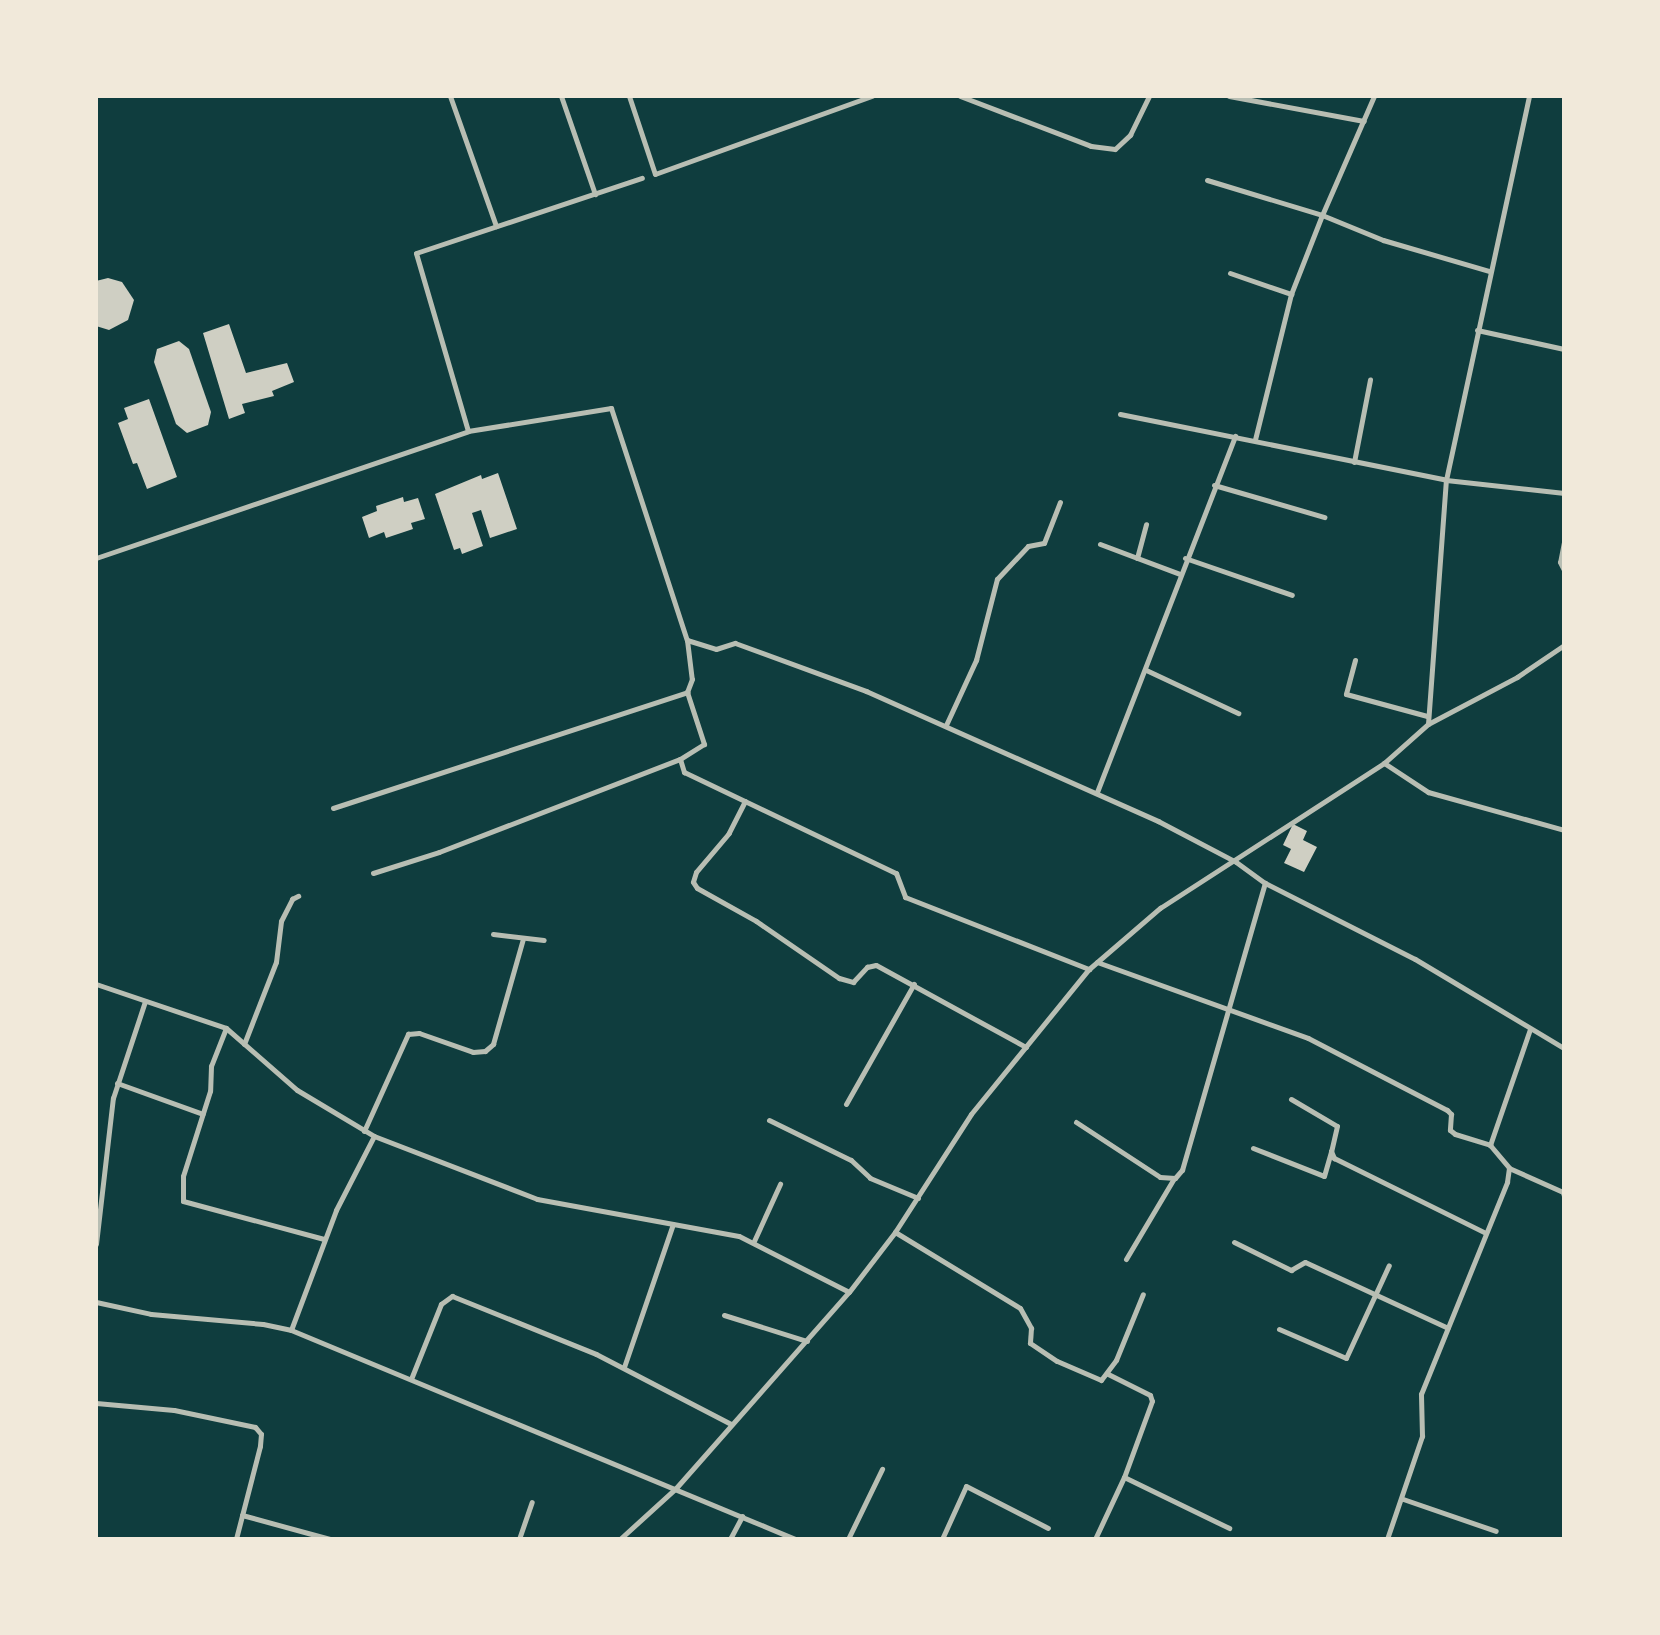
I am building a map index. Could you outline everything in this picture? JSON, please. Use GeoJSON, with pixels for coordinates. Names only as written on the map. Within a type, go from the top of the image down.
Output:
{"type":"FeatureCollection","features":[{"type":"Feature","properties":{"kind":"street"},"geometry":{"type":"LineString","coordinates":[[450,96],[496,226]]}},
{"type":"Feature","properties":{"kind":"street"},"geometry":{"type":"LineString","coordinates":[[561,96],[595,194]]}},
{"type":"Feature","properties":{"kind":"street"},"geometry":{"type":"LineString","coordinates":[[629,96],[655,174],[872,96]]}},
{"type":"Feature","properties":{"kind":"street"},"geometry":{"type":"LineString","coordinates":[[960,96],[1106,149],[1125,143],[1149,96]]}},
{"type":"Feature","properties":{"kind":"street"},"geometry":{"type":"LineString","coordinates":[[1229,96],[1364,121]]}},
{"type":"Feature","properties":{"kind":"street"},"geometry":{"type":"LineString","coordinates":[[1255,440],[1291,294],[1374,96]]}},
{"type":"Feature","properties":{"kind":"street"},"geometry":{"type":"LineString","coordinates":[[1428,724],[1446,480],[1529,96]]}},
{"type":"Feature","properties":{"kind":"street"},"geometry":{"type":"LineString","coordinates":[[468,431],[416,253],[642,178]]}},
{"type":"Feature","properties":{"kind":"street"},"geometry":{"type":"LineString","coordinates":[[1207,180],[1322,215],[1383,240],[1489,271]]}},
{"type":"Feature","properties":{"kind":"street"},"geometry":{"type":"LineString","coordinates":[[1230,273],[1291,294]]}},
{"type":"Feature","properties":{"kind":"street"},"geometry":{"type":"LineString","coordinates":[[1477,330],[1564,349]]}},
{"type":"Feature","properties":{"kind":"street"},"geometry":{"type":"LineString","coordinates":[[1354,462],[1370,380]]}},
{"type":"Feature","properties":{"kind":"street"},"geometry":{"type":"LineString","coordinates":[[96,558],[468,431],[611,408],[687,640],[692,679],[687,692],[704,744],[680,759],[439,852],[373,873]]}},
{"type":"Feature","properties":{"kind":"street"},"geometry":{"type":"LineString","coordinates":[[1120,414],[1446,480],[1564,493]]}},
{"type":"Feature","properties":{"kind":"street"},"geometry":{"type":"LineString","coordinates":[[1097,792],[1146,670],[1185,558],[1235,436]]}},
{"type":"Feature","properties":{"kind":"street"},"geometry":{"type":"LineString","coordinates":[[1214,485],[1324,517]]}},
{"type":"Feature","properties":{"kind":"street"},"geometry":{"type":"LineString","coordinates":[[946,725],[976,660],[997,579],[1028,546],[1044,543],[1060,502]]}},
{"type":"Feature","properties":{"kind":"street"},"geometry":{"type":"LineString","coordinates":[[1137,558],[1146,524]]}},
{"type":"Feature","properties":{"kind":"street"},"geometry":{"type":"LineString","coordinates":[[1564,542],[1560,562],[1564,570]]}},
{"type":"Feature","properties":{"kind":"street"},"geometry":{"type":"LineString","coordinates":[[1100,544],[1180,574]]}},
{"type":"Feature","properties":{"kind":"street"},"geometry":{"type":"LineString","coordinates":[[1185,558],[1292,595]]}},
{"type":"Feature","properties":{"kind":"street"},"geometry":{"type":"LineString","coordinates":[[687,640],[716,649],[735,643],[946,725],[1097,792],[1236,862],[1265,883],[1415,959],[1564,1048]]}},
{"type":"Feature","properties":{"kind":"street"},"geometry":{"type":"LineString","coordinates":[[620,1539],[676,1488],[849,1292],[895,1232],[971,1114],[1089,969],[1160,908],[1236,862],[1384,763],[1428,724],[1517,677],[1564,645]]}},
{"type":"Feature","properties":{"kind":"street"},"geometry":{"type":"LineString","coordinates":[[1355,660],[1346,694],[1427,716]]}},
{"type":"Feature","properties":{"kind":"street"},"geometry":{"type":"LineString","coordinates":[[1146,670],[1238,713]]}},
{"type":"Feature","properties":{"kind":"street"},"geometry":{"type":"LineString","coordinates":[[333,808],[687,692]]}},
{"type":"Feature","properties":{"kind":"street"},"geometry":{"type":"LineString","coordinates":[[680,759],[684,772],[896,873],[905,897],[1089,969]]}},
{"type":"Feature","properties":{"kind":"street"},"geometry":{"type":"LineString","coordinates":[[1384,763],[1428,792],[1564,830]]}},
{"type":"Feature","properties":{"kind":"street"},"geometry":{"type":"LineString","coordinates":[[745,801],[729,833],[696,872],[693,882],[697,888],[756,921],[848,982],[858,980],[873,965],[914,984],[1026,1047]]}},
{"type":"Feature","properties":{"kind":"street"},"geometry":{"type":"LineString","coordinates":[[1126,1259],[1182,1170],[1265,883]]}},
{"type":"Feature","properties":{"kind":"street"},"geometry":{"type":"LineString","coordinates":[[244,1044],[276,962],[281,921],[292,899],[298,896]]}},
{"type":"Feature","properties":{"kind":"street"},"geometry":{"type":"LineString","coordinates":[[493,934],[544,940]]}},
{"type":"Feature","properties":{"kind":"street"},"geometry":{"type":"LineString","coordinates":[[364,1131],[408,1034],[419,1033],[473,1052],[485,1051],[493,1044],[523,939]]}},
{"type":"Feature","properties":{"kind":"street"},"geometry":{"type":"LineString","coordinates":[[1097,962],[1308,1038],[1447,1110],[1451,1114],[1450,1130],[1455,1134],[1490,1145],[1509,1168],[1563,1192],[1564,1196]]}},
{"type":"Feature","properties":{"kind":"street"},"geometry":{"type":"LineString","coordinates":[[96,984],[226,1028],[297,1090],[374,1136],[514,1193],[754,1241],[849,1292]]}},
{"type":"Feature","properties":{"kind":"street"},"geometry":{"type":"LineString","coordinates":[[846,1104],[914,984]]}},
{"type":"Feature","properties":{"kind":"street"},"geometry":{"type":"LineString","coordinates":[[96,1244],[117,1083],[145,1001]]}},
{"type":"Feature","properties":{"kind":"street"},"geometry":{"type":"LineString","coordinates":[[226,1028],[211,1066],[210,1091],[183,1176],[183,1201],[324,1239]]}},
{"type":"Feature","properties":{"kind":"street"},"geometry":{"type":"LineString","coordinates":[[1490,1145],[1530,1029]]}},
{"type":"Feature","properties":{"kind":"street"},"geometry":{"type":"LineString","coordinates":[[117,1083],[203,1114]]}},
{"type":"Feature","properties":{"kind":"street"},"geometry":{"type":"LineString","coordinates":[[1253,1148],[1324,1176],[1337,1126],[1291,1099]]}},
{"type":"Feature","properties":{"kind":"street"},"geometry":{"type":"LineString","coordinates":[[769,1120],[851,1160],[870,1178],[918,1198]]}},
{"type":"Feature","properties":{"kind":"street"},"geometry":{"type":"LineString","coordinates":[[1076,1122],[1160,1177],[1175,1178]]}},
{"type":"Feature","properties":{"kind":"street"},"geometry":{"type":"LineString","coordinates":[[291,1330],[324,1239],[374,1136]]}},
{"type":"Feature","properties":{"kind":"street"},"geometry":{"type":"LineString","coordinates":[[1331,1151],[1338,1161],[1486,1233]]}},
{"type":"Feature","properties":{"kind":"street"},"geometry":{"type":"LineString","coordinates":[[1387,1539],[1422,1436],[1421,1394],[1509,1168]]}},
{"type":"Feature","properties":{"kind":"street"},"geometry":{"type":"LineString","coordinates":[[754,1241],[780,1184]]}},
{"type":"Feature","properties":{"kind":"street"},"geometry":{"type":"LineString","coordinates":[[624,1368],[673,1224]]}},
{"type":"Feature","properties":{"kind":"street"},"geometry":{"type":"LineString","coordinates":[[895,1232],[1020,1308],[1031,1328],[1030,1343],[1078,1371],[1101,1380],[1107,1374],[1143,1294]]}},
{"type":"Feature","properties":{"kind":"street"},"geometry":{"type":"LineString","coordinates":[[1234,1242],[1291,1270],[1305,1262],[1448,1328]]}},
{"type":"Feature","properties":{"kind":"street"},"geometry":{"type":"LineString","coordinates":[[1279,1329],[1346,1358],[1389,1265]]}},
{"type":"Feature","properties":{"kind":"street"},"geometry":{"type":"LineString","coordinates":[[411,1379],[441,1304],[452,1296],[624,1368],[731,1424]]}},
{"type":"Feature","properties":{"kind":"street"},"geometry":{"type":"LineString","coordinates":[[96,1302],[151,1314],[263,1324],[291,1330],[795,1539]]}},
{"type":"Feature","properties":{"kind":"street"},"geometry":{"type":"LineString","coordinates":[[724,1315],[807,1341]]}},
{"type":"Feature","properties":{"kind":"street"},"geometry":{"type":"LineString","coordinates":[[1095,1539],[1124,1477],[1152,1401],[1150,1395],[1107,1374]]}},
{"type":"Feature","properties":{"kind":"street"},"geometry":{"type":"LineString","coordinates":[[96,1403],[174,1410],[255,1427],[261,1439],[236,1539]]}},
{"type":"Feature","properties":{"kind":"street"},"geometry":{"type":"LineString","coordinates":[[848,1539],[882,1469]]}},
{"type":"Feature","properties":{"kind":"street"},"geometry":{"type":"LineString","coordinates":[[1124,1477],[1229,1528]]}},
{"type":"Feature","properties":{"kind":"street"},"geometry":{"type":"LineString","coordinates":[[942,1539],[966,1486],[1048,1528]]}},
{"type":"Feature","properties":{"kind":"street"},"geometry":{"type":"LineString","coordinates":[[1403,1499],[1496,1531]]}},
{"type":"Feature","properties":{"kind":"street"},"geometry":{"type":"LineString","coordinates":[[519,1539],[532,1502]]}},
{"type":"Feature","properties":{"kind":"street"},"geometry":{"type":"LineString","coordinates":[[242,1515],[330,1539]]}},
{"type":"Feature","properties":{"kind":"street"},"geometry":{"type":"LineString","coordinates":[[730,1539],[742,1516]]}},
{"type":"Feature","properties":{"kind":"building"},"geometry":{"type":"Polygon","coordinates":[[[108,278],[122,282],[134,300],[128,320],[109,330],[96,326],[96,281],[108,278]]]}},
{"type":"Feature","properties":{"kind":"building"},"geometry":{"type":"Polygon","coordinates":[[[229,324],[246,373],[287,363],[294,382],[272,391],[274,396],[242,404],[245,413],[229,419],[203,333],[229,324]]]}},
{"type":"Feature","properties":{"kind":"building"},"geometry":{"type":"Polygon","coordinates":[[[179,341],[189,349],[211,412],[208,425],[187,433],[176,424],[154,362],[157,349],[179,341]]]}},
{"type":"Feature","properties":{"kind":"building"},"geometry":{"type":"Polygon","coordinates":[[[149,399],[177,477],[147,489],[137,463],[133,464],[118,423],[128,419],[124,408],[149,399]]]}},
{"type":"Feature","properties":{"kind":"building"},"geometry":{"type":"Polygon","coordinates":[[[498,473],[517,529],[490,538],[481,510],[472,513],[483,546],[462,554],[460,548],[454,550],[435,494],[481,475],[482,479],[498,473]]]}},
{"type":"Feature","properties":{"kind":"building"},"geometry":{"type":"Polygon","coordinates":[[[403,497],[404,502],[418,498],[425,519],[411,523],[413,529],[386,538],[384,532],[369,538],[362,517],[377,511],[376,506],[403,497]]]}},
{"type":"Feature","properties":{"kind":"building"},"geometry":{"type":"Polygon","coordinates":[[[1293,824],[1307,831],[1303,840],[1317,847],[1304,872],[1284,863],[1291,849],[1283,845],[1293,824]]]}}]}
